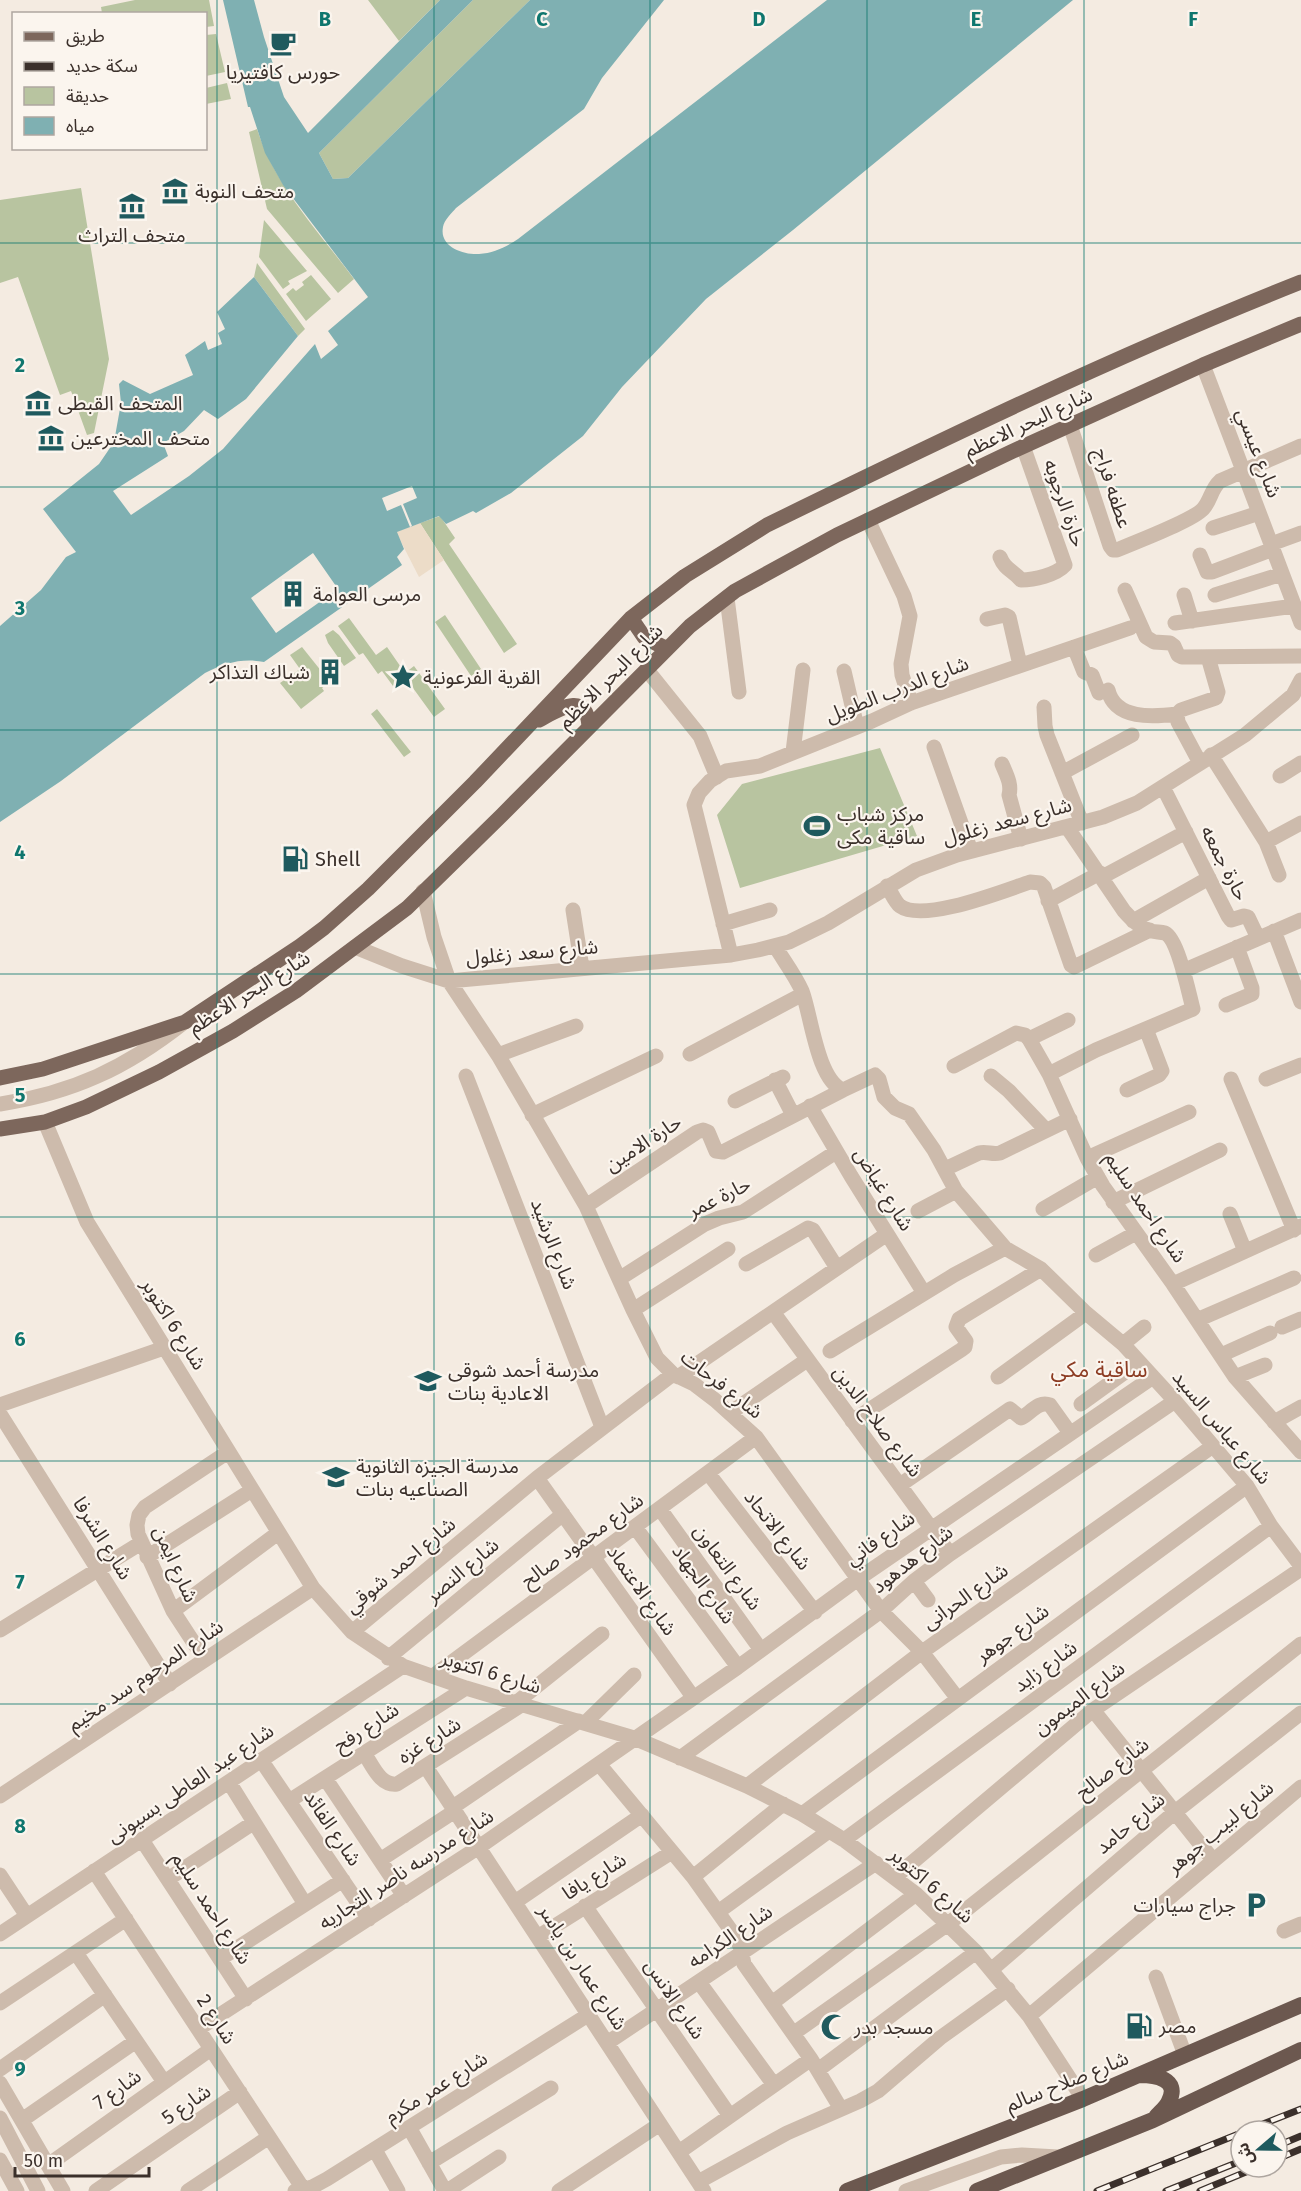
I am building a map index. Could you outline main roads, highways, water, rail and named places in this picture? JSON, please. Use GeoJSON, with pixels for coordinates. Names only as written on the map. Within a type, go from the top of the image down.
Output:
{"type":"FeatureCollection","features":[{"type":"Feature","properties":{"kind":"highway","name":"شارع صلاح سالم"},"geometry":{"type":"LineString","coordinates":[[847,2191],[1083,2099],[1301,2005]]}},
{"type":"Feature","properties":{"kind":"highway"},"geometry":{"type":"LineString","coordinates":[[977,2191],[1154,2120],[1301,2050]]}},
{"type":"Feature","properties":{"kind":"highway"},"geometry":{"type":"LineString","coordinates":[[1137,2075],[1161,2077],[1168,2083],[1171,2092],[1169,2102],[1154,2120]]}},
{"type":"Feature","properties":{"kind":"main road","name":"شارع البحر الاعظم"},"geometry":{"type":"LineString","coordinates":[[0,1078],[43,1069],[185,1022],[300,946],[346,909],[475,782],[631,618],[685,576],[767,525],[1047,390],[1193,325],[1301,282]]}},
{"type":"Feature","properties":{"kind":"main road","name":"شارع البحر الاعظم"},"geometry":{"type":"LineString","coordinates":[[0,1129],[45,1122],[86,1107],[159,1072],[233,1031],[296,991],[407,908],[690,626],[727,598],[783,564],[868,520],[1023,446],[1203,365],[1301,324]]}},
{"type":"Feature","properties":{"kind":"main road"},"geometry":{"type":"LineString","coordinates":[[631,618],[644,637],[667,649]]}},
{"type":"Feature","properties":{"kind":"main road"},"geometry":{"type":"LineString","coordinates":[[526,727],[570,704],[581,707],[588,716],[589,727]]}},
{"type":"Feature","properties":{"kind":"water"},"geometry":{"type":"Polygon","coordinates":[[[223,0],[254,0],[284,97],[308,133],[440,0],[473,0],[319,153],[333,179],[348,178],[530,0],[664,0],[602,78],[584,109],[456,208],[446,219],[443,234],[449,245],[466,253],[484,253],[500,249],[518,239],[827,0],[1073,0],[706,299],[622,387],[583,436],[511,493],[476,513],[473,511],[446,524],[439,516],[397,532],[404,549],[397,557],[402,565],[264,662],[234,662],[205,673],[61,781],[0,822],[0,626],[41,590],[66,557],[76,552],[43,509],[99,464],[114,442],[121,403],[119,384],[123,380],[150,394],[193,375],[185,355],[205,341],[208,350],[222,344],[218,333],[225,329],[217,312],[254,277],[298,336],[246,399],[218,419],[204,410],[184,431],[163,443],[168,456],[113,491],[131,515],[189,476],[223,449],[315,344],[321,359],[338,345],[328,331],[368,297],[283,185],[265,153],[250,107],[248,107],[223,0]],[[313,553],[251,598],[276,633],[338,589],[313,553]]]}},
{"type":"Feature","properties":{"kind":"railway"},"geometry":{"type":"LineString","coordinates":[[1276,2119],[1301,2109]]}},
{"type":"Feature","properties":{"kind":"railway"},"geometry":{"type":"LineString","coordinates":[[1289,2141],[1301,2136]]}},
{"type":"Feature","properties":{"kind":"railway"},"geometry":{"type":"LineString","coordinates":[[1097,2191],[1229,2138]]}},
{"type":"Feature","properties":{"kind":"railway"},"geometry":{"type":"LineString","coordinates":[[1289,2154],[1301,2149]]}},
{"type":"Feature","properties":{"kind":"railway"},"geometry":{"type":"LineString","coordinates":[[1166,2191],[1229,2166]]}},
{"type":"Feature","properties":{"kind":"railway"},"geometry":{"type":"LineString","coordinates":[[1200,2191],[1229,2179]]}},
{"type":"Feature","properties":{"kind":"place","name":"حورس كافتيريا"},"geometry":{"type":"Point","coordinates":[283,43]}},
{"type":"Feature","properties":{"kind":"place","name":"متحف النوبة"},"geometry":{"type":"Point","coordinates":[175,191]}},
{"type":"Feature","properties":{"kind":"place","name":"متحف التراث"},"geometry":{"type":"Point","coordinates":[132,206]}},
{"type":"Feature","properties":{"kind":"place","name":"المتحف القبطى"},"geometry":{"type":"Point","coordinates":[38,403]}},
{"type":"Feature","properties":{"kind":"place","name":"متحف المخترعين"},"geometry":{"type":"Point","coordinates":[51,438]}},
{"type":"Feature","properties":{"kind":"place","name":"مرسى العوامة"},"geometry":{"type":"Point","coordinates":[293,594]}},
{"type":"Feature","properties":{"kind":"place","name":"شباك التذاكر"},"geometry":{"type":"Point","coordinates":[330,672]}},
{"type":"Feature","properties":{"kind":"place","name":"القرية الفرعونية"},"geometry":{"type":"Point","coordinates":[403,677]}},
{"type":"Feature","properties":{"kind":"place","name":"مركز شباب ساقية مكى"},"geometry":{"type":"Point","coordinates":[817,826]}},
{"type":"Feature","properties":{"kind":"place","name":"Shell"},"geometry":{"type":"Point","coordinates":[295,859]}},
{"type":"Feature","properties":{"kind":"place","name":"مدرسة أحمد شوقى الاعادية بنات"},"geometry":{"type":"Point","coordinates":[428,1381]}},
{"type":"Feature","properties":{"kind":"place","name":"مدرسة الجيزه الثانوية الصناعيه بنات"},"geometry":{"type":"Point","coordinates":[336,1477]}},
{"type":"Feature","properties":{"kind":"place","name":"جراج سيارات"},"geometry":{"type":"Point","coordinates":[1256,1905]}},
{"type":"Feature","properties":{"kind":"place","name":"مصر"},"geometry":{"type":"Point","coordinates":[1139,2026]}},
{"type":"Feature","properties":{"kind":"place","name":"مسجد بدر"},"geometry":{"type":"Point","coordinates":[834,2027]}},
{"type":"Feature","properties":{"kind":"district","name":"ساقية مكي"},"geometry":{"type":"Point","coordinates":[1099,1369]}}]}
